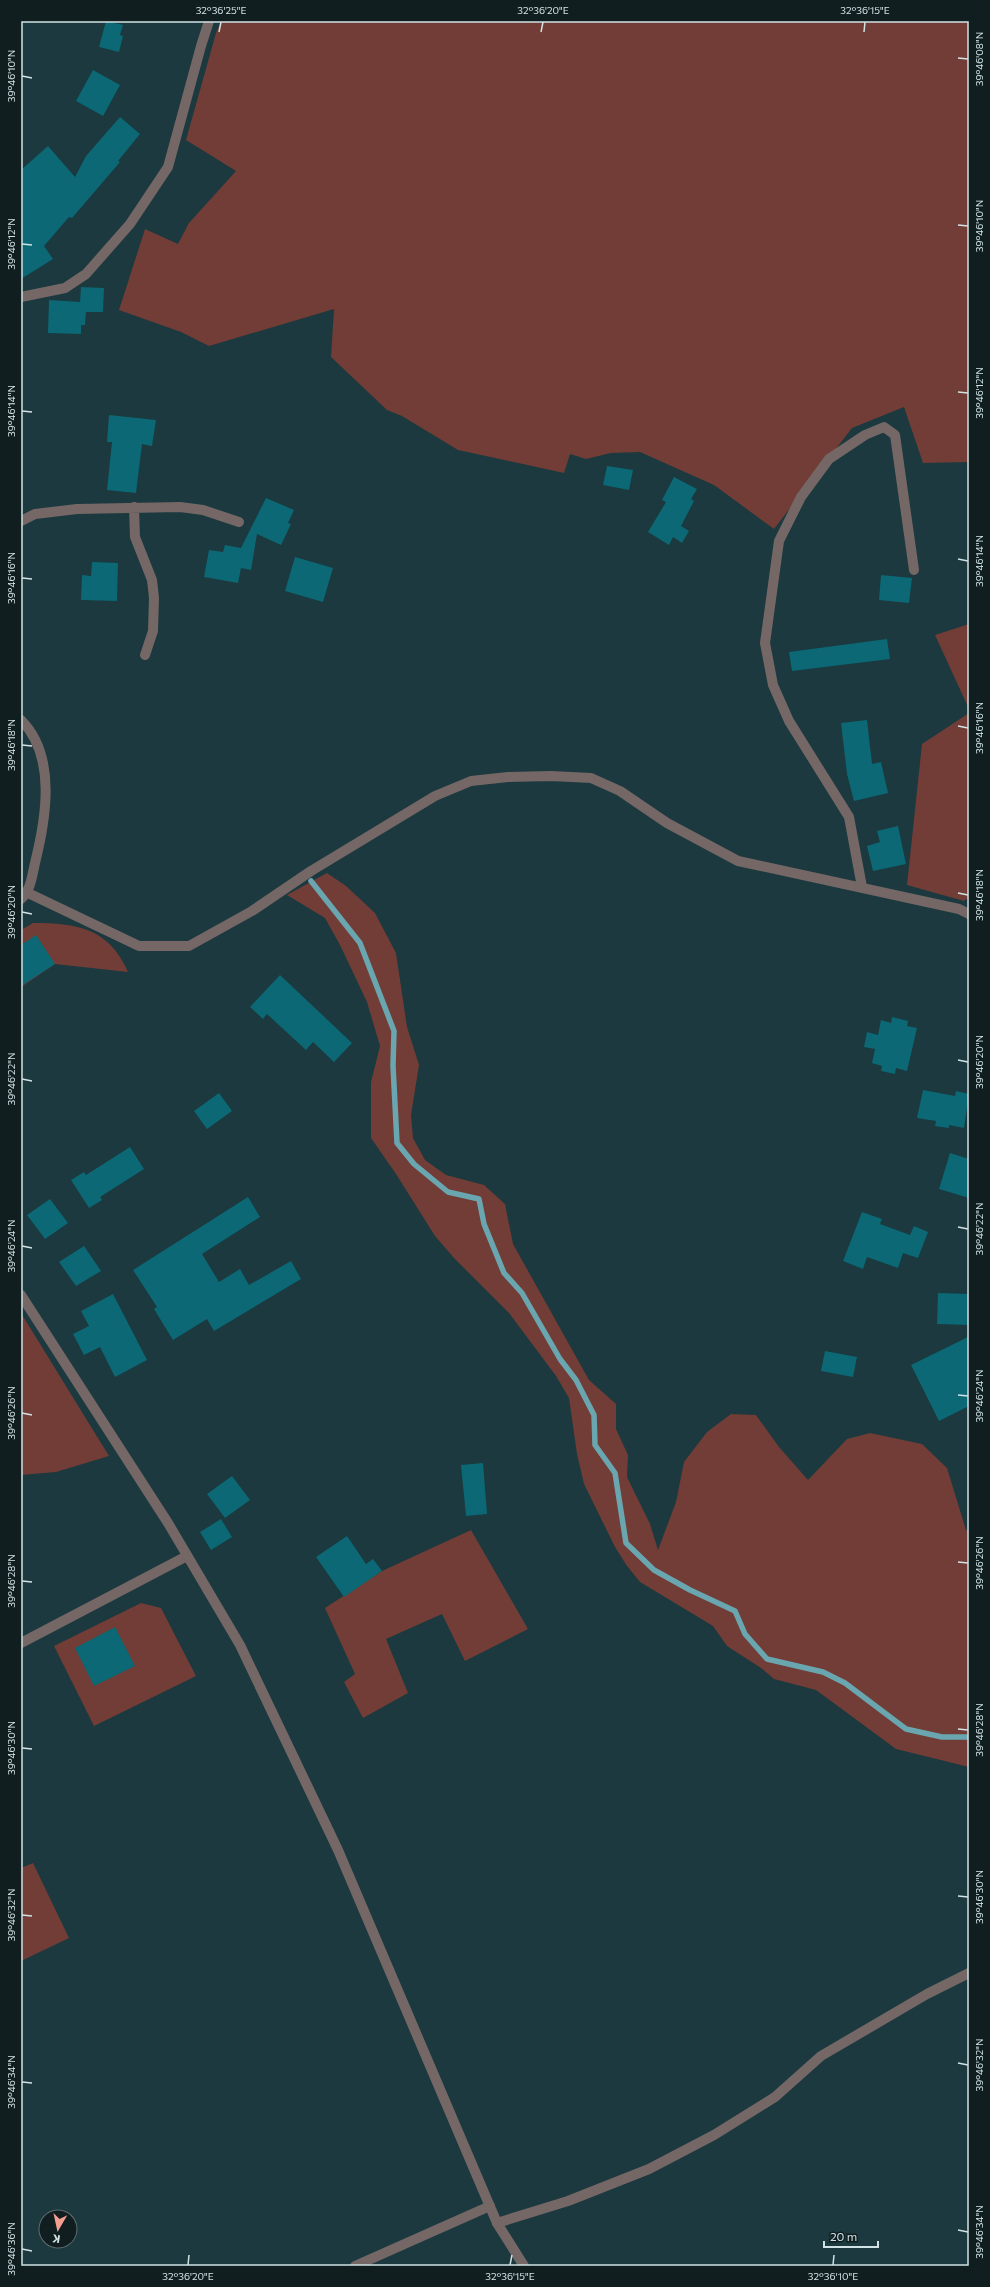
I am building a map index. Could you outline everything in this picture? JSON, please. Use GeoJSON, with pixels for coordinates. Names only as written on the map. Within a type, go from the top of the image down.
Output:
{"type":"FeatureCollection","features":[{"type":"Feature","properties":{"kind":"street"},"geometry":{"type":"LineString","coordinates":[[21,296],[65,288],[86,274],[130,224],[168,167],[201,46],[210,21]]}},
{"type":"Feature","properties":{"kind":"street"},"geometry":{"type":"LineString","coordinates":[[862,887],[849,817],[788,721],[773,685],[765,643],[779,541],[801,497],[829,459],[865,435],[884,427],[895,435],[914,570]]}},
{"type":"Feature","properties":{"kind":"street"},"geometry":{"type":"LineString","coordinates":[[134,507],[135,537],[152,580],[154,598],[153,631],[145,655]]}},
{"type":"Feature","properties":{"kind":"street"},"geometry":{"type":"LineString","coordinates":[[21,521],[35,514],[77,509],[180,507],[203,510],[239,522]]}},
{"type":"Feature","properties":{"kind":"street"},"geometry":{"type":"LineString","coordinates":[[21,720],[29,728],[35,740],[44,766],[46,793],[40,843],[24,896],[139,946],[189,946],[252,911],[311,871],[435,796],[471,781],[508,777],[551,776],[592,778],[620,791],[667,823],[738,861],[959,909],[969,914]]}},
{"type":"Feature","properties":{"kind":"street"},"geometry":{"type":"LineString","coordinates":[[21,1294],[106,1424],[240,1645],[338,1850],[497,2223],[524,2266]]}},
{"type":"Feature","properties":{"kind":"street"},"geometry":{"type":"LineString","coordinates":[[21,1643],[187,1556]]}},
{"type":"Feature","properties":{"kind":"street"},"geometry":{"type":"LineString","coordinates":[[497,2223],[575,2198],[649,2169],[695,2145],[775,2097],[821,2056],[927,1994],[969,1973]]}},
{"type":"Feature","properties":{"kind":"street"},"geometry":{"type":"LineString","coordinates":[[355,2266],[490,2206]]}},
{"type":"Feature","properties":{"kind":"shaded area"},"geometry":{"type":"Polygon","coordinates":[[[221,21],[969,21],[969,462],[923,463],[904,407],[852,428],[774,529],[714,485],[640,452],[611,453],[586,459],[570,454],[564,473],[458,450],[402,416],[387,410],[331,357],[334,309],[209,346],[181,332],[119,310],[145,229],[178,244],[189,223],[236,171],[186,140],[216,33],[221,21]]]}},
{"type":"Feature","properties":{"kind":"shaded area"},"geometry":{"type":"Polygon","coordinates":[[[969,624],[969,709],[935,635],[969,624]]]}},
{"type":"Feature","properties":{"kind":"shaded area"},"geometry":{"type":"Polygon","coordinates":[[[969,713],[969,897],[964,901],[907,885],[922,744],[969,713]]]}},
{"type":"Feature","properties":{"kind":"shaded area"},"geometry":{"type":"Polygon","coordinates":[[[327,873],[346,886],[375,913],[396,953],[407,1027],[419,1065],[411,1115],[413,1138],[425,1160],[446,1175],[484,1185],[505,1204],[513,1244],[589,1380],[616,1404],[616,1429],[628,1455],[627,1477],[650,1524],[658,1550],[676,1502],[684,1462],[707,1432],[731,1414],[756,1415],[779,1447],[808,1480],[847,1439],[870,1433],[922,1444],[947,1468],[966,1530],[969,1531],[969,1767],[896,1749],[816,1690],[774,1679],[761,1668],[727,1646],[713,1626],[640,1582],[627,1566],[615,1547],[584,1484],[577,1454],[569,1398],[556,1376],[509,1313],[454,1258],[435,1236],[396,1174],[371,1138],[371,1082],[380,1046],[367,1002],[340,945],[325,918],[287,895],[327,873]]]}},
{"type":"Feature","properties":{"kind":"shaded area"},"geometry":{"type":"Polygon","coordinates":[[[33,923],[64,924],[90,931],[101,937],[111,946],[120,957],[128,972],[55,964],[21,987],[21,930],[33,923]]]}},
{"type":"Feature","properties":{"kind":"shaded area"},"geometry":{"type":"Polygon","coordinates":[[[21,1313],[109,1456],[56,1472],[21,1475],[21,1313]]]}},
{"type":"Feature","properties":{"kind":"shaded area"},"geometry":{"type":"Polygon","coordinates":[[[471,1530],[528,1629],[465,1661],[442,1614],[386,1639],[408,1693],[363,1718],[344,1682],[355,1674],[325,1608],[382,1571],[471,1530]]]}},
{"type":"Feature","properties":{"kind":"shaded area"},"geometry":{"type":"Polygon","coordinates":[[[141,1603],[161,1608],[196,1676],[94,1726],[54,1646],[141,1603]]]}},
{"type":"Feature","properties":{"kind":"shaded area"},"geometry":{"type":"Polygon","coordinates":[[[33,1863],[69,1938],[21,1961],[21,1868],[33,1863]]]}},
{"type":"Feature","properties":{"kind":"building"},"geometry":{"type":"Polygon","coordinates":[[[106,21],[123,25],[120,35],[123,36],[119,52],[99,47],[106,21]]]}},
{"type":"Feature","properties":{"kind":"building"},"geometry":{"type":"Polygon","coordinates":[[[93,70],[120,85],[103,116],[76,101],[93,70]]]}},
{"type":"Feature","properties":{"kind":"building"},"geometry":{"type":"Polygon","coordinates":[[[120,117],[140,134],[118,161],[120,162],[72,218],[69,217],[44,246],[53,259],[21,279],[21,170],[48,146],[75,177],[86,156],[120,117]]]}},
{"type":"Feature","properties":{"kind":"building"},"geometry":{"type":"Polygon","coordinates":[[[81,287],[104,288],[103,312],[86,312],[85,325],[81,325],[81,334],[48,333],[49,300],[80,302],[81,287]]]}},
{"type":"Feature","properties":{"kind":"building"},"geometry":{"type":"Polygon","coordinates":[[[109,415],[156,420],[152,446],[142,444],[136,493],[107,490],[112,442],[107,442],[109,415]]]}},
{"type":"Feature","properties":{"kind":"building"},"geometry":{"type":"Polygon","coordinates":[[[607,466],[633,470],[629,490],[603,485],[607,466]]]}},
{"type":"Feature","properties":{"kind":"building"},"geometry":{"type":"Polygon","coordinates":[[[674,477],[697,489],[691,499],[694,501],[681,526],[689,531],[682,543],[673,537],[669,545],[648,532],[666,502],[662,500],[674,477]]]}},
{"type":"Feature","properties":{"kind":"building"},"geometry":{"type":"Polygon","coordinates":[[[266,498],[294,510],[288,523],[291,524],[281,545],[257,534],[251,570],[241,568],[238,583],[204,577],[209,550],[223,552],[225,545],[241,548],[266,498]]]}},
{"type":"Feature","properties":{"kind":"building"},"geometry":{"type":"Polygon","coordinates":[[[295,557],[333,568],[323,602],[285,591],[295,557]]]}},
{"type":"Feature","properties":{"kind":"building"},"geometry":{"type":"Polygon","coordinates":[[[92,562],[118,563],[117,601],[81,600],[82,575],[91,576],[92,562]]]}},
{"type":"Feature","properties":{"kind":"building"},"geometry":{"type":"Polygon","coordinates":[[[881,575],[912,578],[909,603],[879,600],[881,575]]]}},
{"type":"Feature","properties":{"kind":"building"},"geometry":{"type":"Polygon","coordinates":[[[887,639],[890,659],[792,671],[789,652],[887,639]]]}},
{"type":"Feature","properties":{"kind":"building"},"geometry":{"type":"Polygon","coordinates":[[[867,720],[872,764],[881,762],[888,793],[854,801],[847,774],[841,723],[867,720]]]}},
{"type":"Feature","properties":{"kind":"building"},"geometry":{"type":"Polygon","coordinates":[[[898,826],[906,864],[873,871],[867,846],[880,842],[877,831],[898,826]]]}},
{"type":"Feature","properties":{"kind":"building"},"geometry":{"type":"Polygon","coordinates":[[[36,935],[55,964],[21,986],[21,945],[36,935]]]}},
{"type":"Feature","properties":{"kind":"building"},"geometry":{"type":"Polygon","coordinates":[[[280,975],[352,1043],[334,1062],[313,1042],[306,1050],[267,1014],[263,1019],[250,1007],[280,975]]]}},
{"type":"Feature","properties":{"kind":"building"},"geometry":{"type":"Polygon","coordinates":[[[892,1017],[908,1021],[907,1026],[917,1028],[907,1071],[896,1068],[895,1074],[881,1071],[882,1066],[872,1063],[875,1049],[864,1047],[867,1032],[878,1035],[881,1020],[891,1023],[892,1017]]]}},
{"type":"Feature","properties":{"kind":"building"},"geometry":{"type":"Polygon","coordinates":[[[923,1090],[955,1096],[956,1091],[969,1094],[964,1128],[949,1125],[949,1128],[935,1126],[936,1121],[917,1118],[923,1090]]]}},
{"type":"Feature","properties":{"kind":"building"},"geometry":{"type":"Polygon","coordinates":[[[219,1093],[232,1111],[207,1129],[194,1111],[219,1093]]]}},
{"type":"Feature","properties":{"kind":"building"},"geometry":{"type":"Polygon","coordinates":[[[130,1147],[144,1169],[100,1197],[102,1200],[89,1208],[71,1180],[84,1172],[86,1175],[130,1147]]]}},
{"type":"Feature","properties":{"kind":"building"},"geometry":{"type":"Polygon","coordinates":[[[950,1153],[969,1159],[969,1198],[939,1189],[950,1153]]]}},
{"type":"Feature","properties":{"kind":"building"},"geometry":{"type":"Polygon","coordinates":[[[248,1197],[260,1217],[202,1254],[219,1282],[240,1269],[249,1285],[291,1261],[301,1279],[214,1331],[207,1319],[173,1340],[154,1309],[157,1307],[133,1270],[248,1197]]]}},
{"type":"Feature","properties":{"kind":"building"},"geometry":{"type":"Polygon","coordinates":[[[50,1199],[68,1223],[45,1239],[27,1215],[50,1199]]]}},
{"type":"Feature","properties":{"kind":"building"},"geometry":{"type":"Polygon","coordinates":[[[862,1212],[882,1219],[880,1224],[910,1235],[914,1226],[928,1232],[918,1258],[903,1253],[898,1268],[867,1257],[863,1269],[843,1261],[862,1212]]]}},
{"type":"Feature","properties":{"kind":"building"},"geometry":{"type":"Polygon","coordinates":[[[84,1246],[101,1271],[76,1286],[59,1262],[84,1246]]]}},
{"type":"Feature","properties":{"kind":"building"},"geometry":{"type":"Polygon","coordinates":[[[938,1293],[969,1294],[969,1325],[937,1324],[938,1293]]]}},
{"type":"Feature","properties":{"kind":"building"},"geometry":{"type":"Polygon","coordinates":[[[113,1294],[147,1360],[115,1377],[100,1347],[84,1355],[73,1334],[89,1326],[81,1311],[113,1294]]]}},
{"type":"Feature","properties":{"kind":"building"},"geometry":{"type":"Polygon","coordinates":[[[968,1337],[969,1406],[939,1421],[911,1365],[968,1337]]]}},
{"type":"Feature","properties":{"kind":"building"},"geometry":{"type":"Polygon","coordinates":[[[825,1351],[857,1357],[853,1377],[821,1371],[825,1351]]]}},
{"type":"Feature","properties":{"kind":"building"},"geometry":{"type":"Polygon","coordinates":[[[483,1463],[487,1514],[466,1516],[461,1465],[483,1463]]]}},
{"type":"Feature","properties":{"kind":"building"},"geometry":{"type":"Polygon","coordinates":[[[232,1476],[250,1500],[225,1518],[207,1494],[232,1476]]]}},
{"type":"Feature","properties":{"kind":"building"},"geometry":{"type":"Polygon","coordinates":[[[221,1519],[232,1537],[211,1550],[200,1532],[221,1519]]]}},
{"type":"Feature","properties":{"kind":"building"},"geometry":{"type":"Polygon","coordinates":[[[347,1536],[366,1564],[373,1559],[382,1571],[344,1597],[316,1557],[347,1536]]]}},
{"type":"Feature","properties":{"kind":"building"},"geometry":{"type":"Polygon","coordinates":[[[115,1627],[135,1666],[94,1686],[75,1648],[115,1627]]]}},
{"type":"Feature","properties":{"kind":"waterway"},"geometry":{"type":"LineString","coordinates":[[311,881],[360,943],[394,1031],[393,1066],[397,1143],[414,1164],[448,1192],[479,1199],[484,1224],[504,1273],[522,1293],[560,1359],[576,1380],[594,1415],[595,1445],[615,1473],[626,1543],[654,1570],[690,1590],[735,1611],[745,1634],[767,1659],[823,1672],[845,1683],[906,1729],[942,1737],[969,1737]]}}]}
